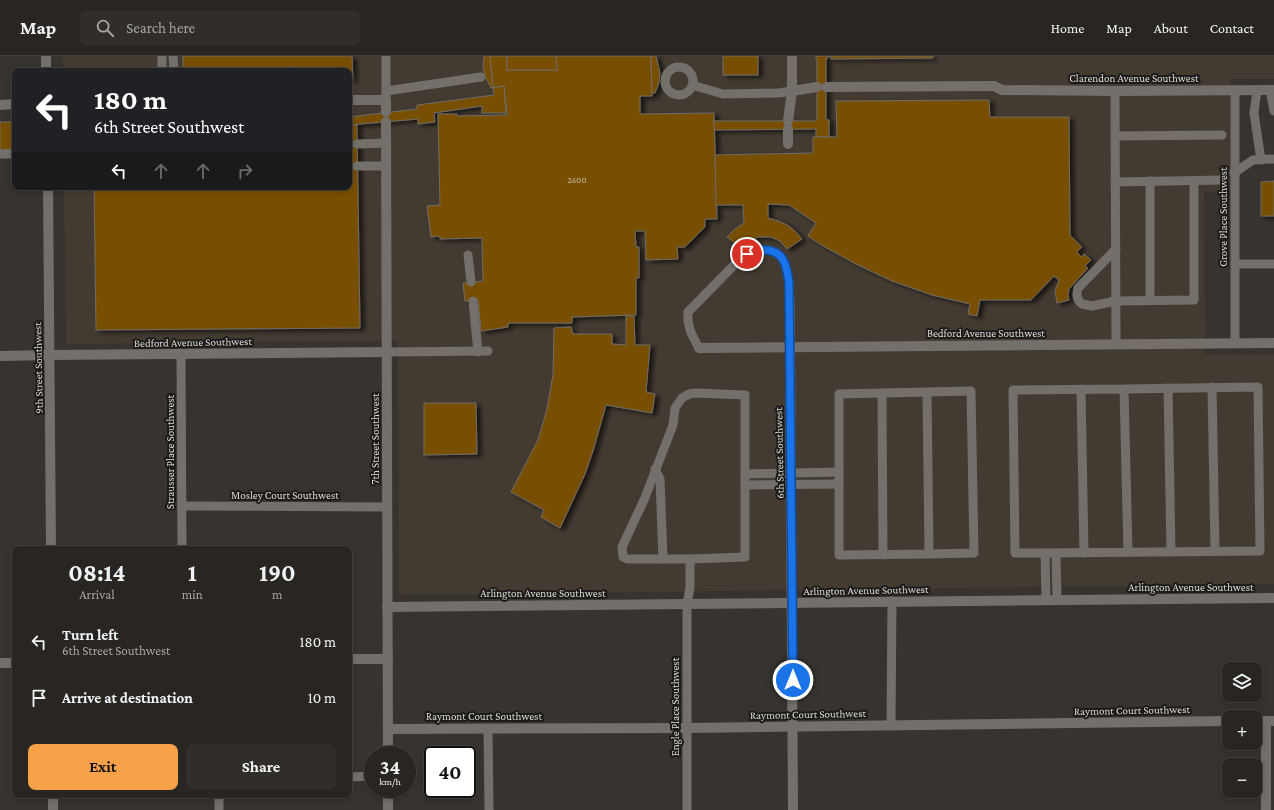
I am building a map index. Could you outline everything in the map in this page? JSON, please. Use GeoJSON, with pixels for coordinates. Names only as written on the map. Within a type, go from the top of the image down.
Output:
{"type":"FeatureCollection","features":[{"type":"Feature","properties":{"kind":"street"},"geometry":{"type":"LineString","coordinates":[[46,56],[46,68]]}},
{"type":"Feature","properties":{"kind":"street"},"geometry":{"type":"LineString","coordinates":[[788,144],[788,125],[792,91],[792,56]]}},
{"type":"Feature","properties":{"kind":"street","name":"Clarendon Avenue Southwest"},"geometry":{"type":"LineString","coordinates":[[792,91],[821,87],[994,86],[1002,90],[1272,90]]}},
{"type":"Feature","properties":{"kind":"street"},"geometry":{"type":"LineString","coordinates":[[352,100],[386,95]]}},
{"type":"Feature","properties":{"kind":"street","name":"7th Street Southwest"},"geometry":{"type":"LineString","coordinates":[[386,95],[388,746]]}},
{"type":"Feature","properties":{"kind":"street"},"geometry":{"type":"LineString","coordinates":[[0,104],[12,104]]}},
{"type":"Feature","properties":{"kind":"street","name":"9th Street Southwest"},"geometry":{"type":"LineString","coordinates":[[48,190],[51,546]]}},
{"type":"Feature","properties":{"kind":"street","name":"Bedford Avenue Southwest"},"geometry":{"type":"LineString","coordinates":[[699,348],[1274,343]]}},
{"type":"Feature","properties":{"kind":"street","name":"6th Street Southwest"},"geometry":{"type":"LineString","coordinates":[[790,348],[793,810]]}},
{"type":"Feature","properties":{"kind":"street","name":"Bedford Avenue Southwest"},"geometry":{"type":"LineString","coordinates":[[0,356],[387,352]]}},
{"type":"Feature","properties":{"kind":"street","name":"Arlington Avenue Southwest"},"geometry":{"type":"LineString","coordinates":[[387,607],[1274,598]]}},
{"type":"Feature","properties":{"kind":"street"},"geometry":{"type":"LineString","coordinates":[[352,659],[388,659]]}},
{"type":"Feature","properties":{"kind":"street"},"geometry":{"type":"LineString","coordinates":[[0,663],[12,663]]}},
{"type":"Feature","properties":{"kind":"street","name":"Raymont Court Southwest"},"geometry":{"type":"LineString","coordinates":[[388,729],[793,727],[1222,721]]}},
{"type":"Feature","properties":{"kind":"street"},"geometry":{"type":"LineString","coordinates":[[1266,810],[1270,721]]}},
{"type":"Feature","properties":{"kind":"street"},"geometry":{"type":"LineString","coordinates":[[53,798],[53,810]]}},
{"type":"Feature","properties":{"kind":"street"},"geometry":{"type":"LineString","coordinates":[[388,798],[388,810]]}},
{"type":"Feature","properties":{"kind":"lane"},"geometry":{"type":"LineString","coordinates":[[162,56],[162,68]]}},
{"type":"Feature","properties":{"kind":"lane"},"geometry":{"type":"LineString","coordinates":[[173,56],[174,68]]}},
{"type":"Feature","properties":{"kind":"lane","name":"7th Street Southwest"},"geometry":{"type":"LineString","coordinates":[[386,56],[386,95]]}},
{"type":"Feature","properties":{"kind":"lane"},"geometry":{"type":"LineString","coordinates":[[386,95],[481,77]]}},
{"type":"Feature","properties":{"kind":"lane"},"geometry":{"type":"LineString","coordinates":[[692,85],[724,94],[778,93],[792,91]]}},
{"type":"Feature","properties":{"kind":"lane","name":"Grove Place Southwest"},"geometry":{"type":"LineString","coordinates":[[1235,90],[1235,343]]}},
{"type":"Feature","properties":{"kind":"lane"},"geometry":{"type":"LineString","coordinates":[[1257,90],[1254,114],[1261,160]]}},
{"type":"Feature","properties":{"kind":"lane"},"geometry":{"type":"LineString","coordinates":[[1272,90],[1274,111]]}},
{"type":"Feature","properties":{"kind":"lane"},"geometry":{"type":"LineString","coordinates":[[1115,91],[1116,344]]}},
{"type":"Feature","properties":{"kind":"lane"},"geometry":{"type":"LineString","coordinates":[[1115,136],[1222,135]]}},
{"type":"Feature","properties":{"kind":"lane"},"geometry":{"type":"LineString","coordinates":[[357,144],[386,143]]}},
{"type":"Feature","properties":{"kind":"lane"},"geometry":{"type":"LineString","coordinates":[[0,154],[12,154]]}},
{"type":"Feature","properties":{"kind":"lane"},"geometry":{"type":"LineString","coordinates":[[1234,173],[1253,160],[1274,159]]}},
{"type":"Feature","properties":{"kind":"lane"},"geometry":{"type":"LineString","coordinates":[[357,166],[386,166]]}},
{"type":"Feature","properties":{"kind":"lane"},"geometry":{"type":"LineString","coordinates":[[1116,249],[1080,285],[1077,290],[1077,296],[1080,302],[1086,306],[1116,301],[1194,300],[1194,180]]}},
{"type":"Feature","properties":{"kind":"lane"},"geometry":{"type":"LineString","coordinates":[[1115,182],[1223,180]]}},
{"type":"Feature","properties":{"kind":"lane"},"geometry":{"type":"LineString","coordinates":[[1150,181],[1150,300]]}},
{"type":"Feature","properties":{"kind":"lane","name":"6th Street Southwest"},"geometry":{"type":"LineString","coordinates":[[699,348],[689,330],[687,321],[688,312],[740,259],[754,250],[760,249],[776,253],[782,257],[785,264],[789,283],[790,348]]}},
{"type":"Feature","properties":{"kind":"lane"},"geometry":{"type":"LineString","coordinates":[[468,255],[471,282]]}},
{"type":"Feature","properties":{"kind":"lane"},"geometry":{"type":"LineString","coordinates":[[1235,264],[1274,264]]}},
{"type":"Feature","properties":{"kind":"lane"},"geometry":{"type":"LineString","coordinates":[[473,300],[478,352]]}},
{"type":"Feature","properties":{"kind":"lane"},"geometry":{"type":"LineString","coordinates":[[387,352],[488,351]]}},
{"type":"Feature","properties":{"kind":"lane","name":"Strausser Place Southwest"},"geometry":{"type":"LineString","coordinates":[[181,354],[182,546]]}},
{"type":"Feature","properties":{"kind":"lane"},"geometry":{"type":"LineString","coordinates":[[1212,387],[1215,551]]}},
{"type":"Feature","properties":{"kind":"lane"},"geometry":{"type":"LineString","coordinates":[[1258,387],[1260,551],[1015,553],[1014,390],[1168,388],[1258,387]]}},
{"type":"Feature","properties":{"kind":"lane"},"geometry":{"type":"LineString","coordinates":[[1168,388],[1171,552]]}},
{"type":"Feature","properties":{"kind":"lane"},"geometry":{"type":"LineString","coordinates":[[1081,389],[1084,553]]}},
{"type":"Feature","properties":{"kind":"lane"},"geometry":{"type":"LineString","coordinates":[[1124,389],[1128,552]]}},
{"type":"Feature","properties":{"kind":"lane"},"geometry":{"type":"LineString","coordinates":[[971,391],[974,553],[839,555],[839,394],[927,392],[971,391]]}},
{"type":"Feature","properties":{"kind":"lane"},"geometry":{"type":"LineString","coordinates":[[927,392],[929,554]]}},
{"type":"Feature","properties":{"kind":"lane"},"geometry":{"type":"LineString","coordinates":[[696,393],[745,395],[745,474],[745,556],[690,559],[626,559],[623,557],[622,547],[644,500],[673,425],[675,408],[682,398],[689,394],[696,393]]}},
{"type":"Feature","properties":{"kind":"lane"},"geometry":{"type":"LineString","coordinates":[[882,393],[883,554]]}},
{"type":"Feature","properties":{"kind":"lane"},"geometry":{"type":"LineString","coordinates":[[655,470],[660,479],[664,559]]}},
{"type":"Feature","properties":{"kind":"lane"},"geometry":{"type":"LineString","coordinates":[[745,474],[839,472]]}},
{"type":"Feature","properties":{"kind":"lane"},"geometry":{"type":"LineString","coordinates":[[745,485],[839,484]]}},
{"type":"Feature","properties":{"kind":"lane","name":"Mosley Court Southwest"},"geometry":{"type":"LineString","coordinates":[[182,506],[387,507]]}},
{"type":"Feature","properties":{"kind":"lane"},"geometry":{"type":"LineString","coordinates":[[1045,553],[1046,600]]}},
{"type":"Feature","properties":{"kind":"lane"},"geometry":{"type":"LineString","coordinates":[[1056,553],[1057,600]]}},
{"type":"Feature","properties":{"kind":"lane","name":"Engle Place Southwest"},"geometry":{"type":"LineString","coordinates":[[687,810],[687,604],[690,588],[690,559]]}},
{"type":"Feature","properties":{"kind":"lane"},"geometry":{"type":"LineString","coordinates":[[890,726],[892,601]]}},
{"type":"Feature","properties":{"kind":"lane"},"geometry":{"type":"LineString","coordinates":[[488,728],[489,810]]}},
{"type":"Feature","properties":{"kind":"lane"},"geometry":{"type":"LineString","coordinates":[[352,776],[364,776]]}},
{"type":"Feature","properties":{"kind":"lane"},"geometry":{"type":"LineString","coordinates":[[219,798],[219,810]]}},
{"type":"Feature","properties":{"kind":"shaded area"},"geometry":{"type":"Polygon","coordinates":[[[62,56],[1274,56],[1274,79],[1230,79],[1231,191],[1204,192],[1205,354],[1274,354],[1274,584],[399,595],[398,341],[66,344],[64,190],[352,190],[352,68],[63,68],[62,56]]]}},
{"type":"Feature","properties":{"kind":"building"},"geometry":{"type":"Polygon","coordinates":[[[183,56],[352,56],[353,79],[352,68],[183,68],[183,56]]]}},
{"type":"Feature","properties":{"kind":"building"},"geometry":{"type":"Polygon","coordinates":[[[484,56],[490,56],[493,88],[491,88],[485,76],[483,67],[484,56]]]}},
{"type":"Feature","properties":{"kind":"building"},"geometry":{"type":"Polygon","coordinates":[[[490,56],[507,56],[507,70],[557,70],[556,56],[651,56],[652,96],[640,96],[640,114],[714,113],[717,219],[705,219],[705,227],[685,247],[677,247],[678,259],[646,260],[645,231],[635,231],[636,247],[639,247],[639,278],[636,278],[636,315],[572,317],[572,323],[508,323],[508,327],[481,331],[478,300],[465,301],[463,283],[483,281],[482,238],[440,239],[440,236],[431,237],[427,206],[440,205],[438,114],[457,114],[457,116],[507,115],[504,86],[493,88],[490,56]]]}},
{"type":"Feature","properties":{"kind":"building"},"geometry":{"type":"Polygon","coordinates":[[[507,56],[556,56],[557,70],[507,70],[507,56]]]}},
{"type":"Feature","properties":{"kind":"building"},"geometry":{"type":"Polygon","coordinates":[[[651,56],[656,56],[660,73],[659,83],[655,93],[652,93],[651,56]]]}},
{"type":"Feature","properties":{"kind":"building"},"geometry":{"type":"Polygon","coordinates":[[[723,56],[758,56],[758,75],[723,75],[723,56]]]}},
{"type":"Feature","properties":{"kind":"building"},"geometry":{"type":"Polygon","coordinates":[[[816,56],[830,56],[826,59],[826,120],[829,120],[829,137],[816,137],[816,129],[714,130],[714,121],[816,121],[816,56]]]}},
{"type":"Feature","properties":{"kind":"building"},"geometry":{"type":"Polygon","coordinates":[[[830,56],[933,56],[933,58],[831,59],[830,56]]]}},
{"type":"Feature","properties":{"kind":"building"},"geometry":{"type":"Polygon","coordinates":[[[504,86],[506,113],[482,113],[482,106],[434,113],[435,122],[418,124],[418,119],[352,125],[352,117],[417,109],[417,105],[494,95],[493,88],[504,86]]]}},
{"type":"Feature","properties":{"kind":"building"},"geometry":{"type":"Polygon","coordinates":[[[989,100],[990,117],[1069,117],[1070,235],[1082,247],[1077,252],[1081,257],[1084,254],[1091,260],[1085,266],[1088,268],[1069,289],[1069,300],[1057,303],[1055,291],[1059,280],[1054,276],[1031,300],[980,300],[977,316],[968,314],[970,304],[932,295],[892,281],[823,246],[808,236],[816,223],[789,205],[768,204],[768,218],[787,225],[802,239],[787,249],[780,241],[771,237],[758,237],[749,241],[742,248],[727,237],[744,223],[743,205],[716,205],[715,155],[813,153],[813,137],[837,137],[836,101],[989,100]]]}},
{"type":"Feature","properties":{"kind":"building"},"geometry":{"type":"Polygon","coordinates":[[[0,122],[12,122],[12,149],[0,150],[0,122]]]}},
{"type":"Feature","properties":{"kind":"building"},"geometry":{"type":"Polygon","coordinates":[[[352,125],[357,125],[360,328],[96,330],[94,190],[352,190],[352,125]]]}},
{"type":"Feature","properties":{"kind":"building"},"geometry":{"type":"Polygon","coordinates":[[[1274,181],[1274,216],[1261,216],[1261,182],[1274,181]]]}},
{"type":"Feature","properties":{"kind":"building"},"geometry":{"type":"Polygon","coordinates":[[[626,316],[634,316],[635,345],[650,345],[646,392],[655,394],[652,413],[606,405],[585,474],[560,528],[541,517],[544,510],[511,492],[538,440],[547,409],[553,375],[554,328],[571,327],[573,334],[612,334],[612,344],[626,345],[626,316]]]}},
{"type":"Feature","properties":{"kind":"building"},"geometry":{"type":"Polygon","coordinates":[[[424,403],[476,403],[477,454],[424,455],[424,403]]]}},
{"type":"Feature","properties":{"kind":"route"},"geometry":{"type":"LineString","coordinates":[[747,254],[754,250],[760,249],[772,251],[782,257],[789,283],[793,680]]}}]}
